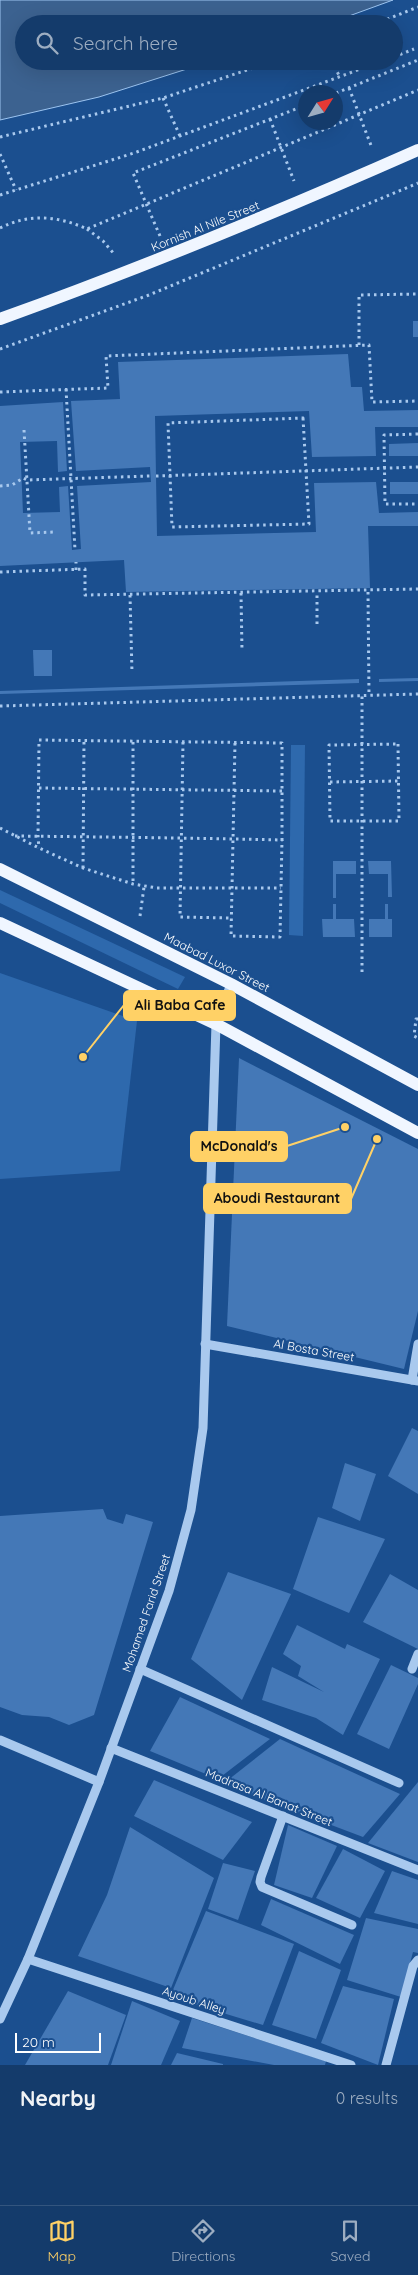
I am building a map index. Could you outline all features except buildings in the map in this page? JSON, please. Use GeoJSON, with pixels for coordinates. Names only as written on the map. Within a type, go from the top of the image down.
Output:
{"type":"FeatureCollection","features":[{"type":"Feature","properties":{"kind":"main road","name":"Kornish Al Nile Street"},"geometry":{"type":"LineString","coordinates":[[0,319],[168,256],[302,201],[418,150]]}},
{"type":"Feature","properties":{"kind":"main road","name":"Maabad Luxor Street"},"geometry":{"type":"LineString","coordinates":[[0,869],[231,984],[418,1084]]}},
{"type":"Feature","properties":{"kind":"main road"},"geometry":{"type":"LineString","coordinates":[[0,923],[216,1024],[418,1133]]}},
{"type":"Feature","properties":{"kind":"street","name":"Mohamed Farid Street"},"geometry":{"type":"LineString","coordinates":[[0,2019],[28,1959],[99,1782],[169,1591],[191,1510],[202,1428],[216,1024],[231,984]]}},
{"type":"Feature","properties":{"kind":"street","name":"Al Bosta Street"},"geometry":{"type":"LineString","coordinates":[[206,1344],[415,1380]]}},
{"type":"Feature","properties":{"kind":"street"},"geometry":{"type":"LineString","coordinates":[[415,1380],[418,1344]]}},
{"type":"Feature","properties":{"kind":"street"},"geometry":{"type":"LineString","coordinates":[[412,1669],[418,1654]]}},
{"type":"Feature","properties":{"kind":"street"},"geometry":{"type":"LineString","coordinates":[[140,1669],[399,1783]]}},
{"type":"Feature","properties":{"kind":"street"},"geometry":{"type":"LineString","coordinates":[[0,1740],[99,1782]]}},
{"type":"Feature","properties":{"kind":"street","name":"Madrasa Al Banat Street"},"geometry":{"type":"LineString","coordinates":[[111,1748],[418,1870]]}},
{"type":"Feature","properties":{"kind":"street"},"geometry":{"type":"LineString","coordinates":[[283,1816],[261,1877],[262,1887],[352,1925]]}},
{"type":"Feature","properties":{"kind":"street","name":"Ayoub Alley"},"geometry":{"type":"LineString","coordinates":[[28,1959],[351,2065]]}},
{"type":"Feature","properties":{"kind":"street"},"geometry":{"type":"LineString","coordinates":[[386,2065],[413,1966],[418,1960]]}},
{"type":"Feature","properties":{"kind":"path"},"geometry":{"type":"LineString","coordinates":[[398,15],[418,7]]}},
{"type":"Feature","properties":{"kind":"path"},"geometry":{"type":"LineString","coordinates":[[403,54],[414,50]]}},
{"type":"Feature","properties":{"kind":"path"},"geometry":{"type":"LineString","coordinates":[[403,66],[418,60]]}},
{"type":"Feature","properties":{"kind":"path"},"geometry":{"type":"LineString","coordinates":[[0,137],[163,98],[247,70]]}},
{"type":"Feature","properties":{"kind":"path"},"geometry":{"type":"LineString","coordinates":[[336,70],[340,77]]}},
{"type":"Feature","properties":{"kind":"path"},"geometry":{"type":"LineString","coordinates":[[0,195],[134,154],[358,70]]}},
{"type":"Feature","properties":{"kind":"path"},"geometry":{"type":"LineString","coordinates":[[343,90],[393,70]]}},
{"type":"Feature","properties":{"kind":"path"},"geometry":{"type":"LineString","coordinates":[[348,88],[379,167]]}},
{"type":"Feature","properties":{"kind":"path"},"geometry":{"type":"LineString","coordinates":[[88,229],[418,90]]}},
{"type":"Feature","properties":{"kind":"path"},"geometry":{"type":"LineString","coordinates":[[163,98],[180,136]]}},
{"type":"Feature","properties":{"kind":"path"},"geometry":{"type":"LineString","coordinates":[[168,256],[133,173],[298,108]]}},
{"type":"Feature","properties":{"kind":"path"},"geometry":{"type":"LineString","coordinates":[[270,119],[302,201]]}},
{"type":"Feature","properties":{"kind":"path"},"geometry":{"type":"LineString","coordinates":[[0,154],[16,190]]}},
{"type":"Feature","properties":{"kind":"path"},"geometry":{"type":"LineString","coordinates":[[0,349],[149,295],[418,183]]}},
{"type":"Feature","properties":{"kind":"path"},"geometry":{"type":"LineString","coordinates":[[0,228],[12,222],[31,218],[50,217],[70,221],[88,229],[104,241],[125,273]]}},
{"type":"Feature","properties":{"kind":"path"},"geometry":{"type":"LineString","coordinates":[[359,345],[359,295],[418,294]]}},
{"type":"Feature","properties":{"kind":"path"},"geometry":{"type":"LineString","coordinates":[[0,392],[108,388],[106,356],[369,345],[372,402],[418,401]]}},
{"type":"Feature","properties":{"kind":"path"},"geometry":{"type":"LineString","coordinates":[[66,389],[75,550]]}},
{"type":"Feature","properties":{"kind":"path"},"geometry":{"type":"LineString","coordinates":[[303,418],[306,471],[309,524],[172,527],[168,423],[303,418]]}},
{"type":"Feature","properties":{"kind":"path"},"geometry":{"type":"LineString","coordinates":[[24,430],[30,533],[54,532]]}},
{"type":"Feature","properties":{"kind":"path"},"geometry":{"type":"LineString","coordinates":[[418,434],[384,435],[385,504],[418,504]]}},
{"type":"Feature","properties":{"kind":"path"},"geometry":{"type":"LineString","coordinates":[[156,476],[418,467]]}},
{"type":"Feature","properties":{"kind":"path"},"geometry":{"type":"LineString","coordinates":[[0,486],[12,485],[23,478],[27,480],[150,476]]}},
{"type":"Feature","properties":{"kind":"path"},"geometry":{"type":"LineString","coordinates":[[76,562],[76,570]]}},
{"type":"Feature","properties":{"kind":"path"},"geometry":{"type":"LineString","coordinates":[[0,572],[85,569],[86,596],[418,590]]}},
{"type":"Feature","properties":{"kind":"path"},"geometry":{"type":"LineString","coordinates":[[317,592],[317,624]]}},
{"type":"Feature","properties":{"kind":"path"},"geometry":{"type":"LineString","coordinates":[[368,592],[369,695]]}},
{"type":"Feature","properties":{"kind":"path"},"geometry":{"type":"LineString","coordinates":[[241,593],[242,651]]}},
{"type":"Feature","properties":{"kind":"path"},"geometry":{"type":"LineString","coordinates":[[130,595],[132,673]]}},
{"type":"Feature","properties":{"kind":"path"},"geometry":{"type":"LineString","coordinates":[[0,706],[418,694]]}},
{"type":"Feature","properties":{"kind":"path"},"geometry":{"type":"LineString","coordinates":[[362,695],[362,972]]}},
{"type":"Feature","properties":{"kind":"path"},"geometry":{"type":"LineString","coordinates":[[39,848],[39,740],[282,743],[280,937],[231,936],[234,743]]}},
{"type":"Feature","properties":{"kind":"path"},"geometry":{"type":"LineString","coordinates":[[83,868],[84,741]]}},
{"type":"Feature","properties":{"kind":"path"},"geometry":{"type":"LineString","coordinates":[[133,742],[133,884]]}},
{"type":"Feature","properties":{"kind":"path"},"geometry":{"type":"LineString","coordinates":[[183,742],[180,917],[232,918]]}},
{"type":"Feature","properties":{"kind":"path"},"geometry":{"type":"LineString","coordinates":[[362,744],[398,744],[399,821],[330,821],[330,745],[362,744]]}},
{"type":"Feature","properties":{"kind":"path"},"geometry":{"type":"LineString","coordinates":[[330,782],[398,781]]}},
{"type":"Feature","properties":{"kind":"path"},"geometry":{"type":"LineString","coordinates":[[39,788],[282,790]]}},
{"type":"Feature","properties":{"kind":"path"},"geometry":{"type":"LineString","coordinates":[[0,828],[83,868],[144,887],[280,888]]}},
{"type":"Feature","properties":{"kind":"path"},"geometry":{"type":"LineString","coordinates":[[15,836],[282,840]]}},
{"type":"Feature","properties":{"kind":"path"},"geometry":{"type":"LineString","coordinates":[[134,935],[142,910],[144,887]]}},
{"type":"Feature","properties":{"kind":"path"},"geometry":{"type":"LineString","coordinates":[[418,1019],[416,1019],[414,1036],[418,1038]]}},
{"type":"Feature","properties":{"kind":"shaded area"},"geometry":{"type":"Polygon","coordinates":[[[0,0],[393,0],[352,15],[15,15],[15,70],[184,70],[99,97],[0,120],[0,0]]]}},
{"type":"Feature","properties":{"kind":"shaded area"},"geometry":{"type":"Polygon","coordinates":[[[291,745],[305,745],[303,936],[289,935],[291,745]]]}},
{"type":"Feature","properties":{"kind":"shaded area"},"geometry":{"type":"Polygon","coordinates":[[[0,890],[185,977],[178,989],[0,903],[0,890]]]}},
{"type":"Feature","properties":{"kind":"shaded area"},"geometry":{"type":"Polygon","coordinates":[[[0,973],[137,1021],[120,1171],[0,1179],[0,973]]]}},
{"type":"Feature","properties":{"kind":"place","name":"Ali Baba Cafe"},"geometry":{"type":"Point","coordinates":[83,1057]}},
{"type":"Feature","properties":{"kind":"place","name":"McDonald's"},"geometry":{"type":"Point","coordinates":[345,1127]}},
{"type":"Feature","properties":{"kind":"place","name":"Aboudi Restaurant"},"geometry":{"type":"Point","coordinates":[377,1139]}}]}
